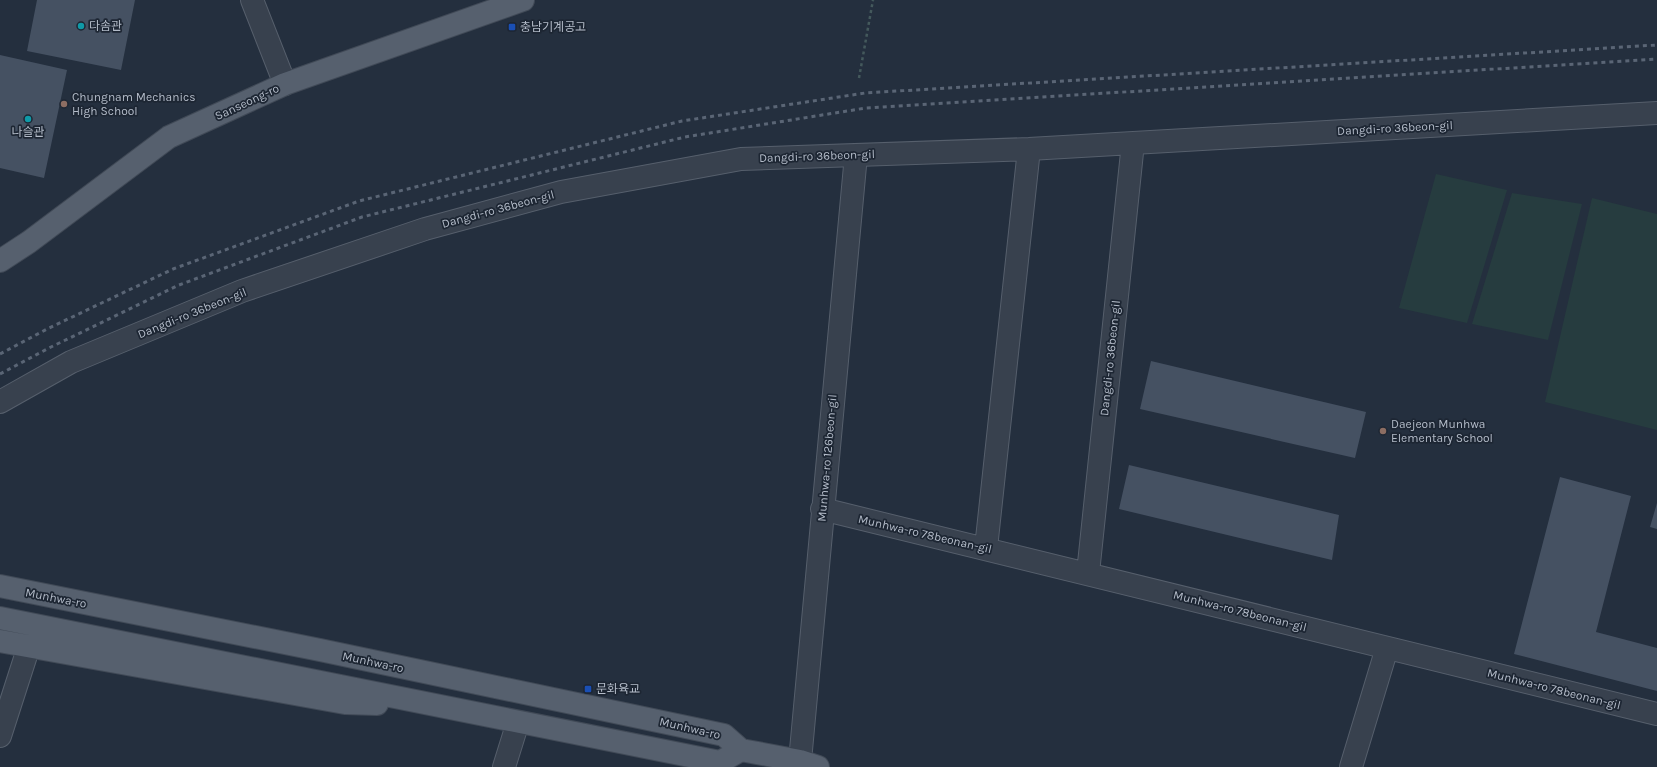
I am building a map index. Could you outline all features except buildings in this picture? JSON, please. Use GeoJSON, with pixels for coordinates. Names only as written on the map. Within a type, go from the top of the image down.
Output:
{"type":"FeatureCollection","features":[{"type":"Feature","properties":{"kind":"main road","name":"Sanseong-ro"},"geometry":{"type":"LineString","coordinates":[[0,261],[29,242],[169,138],[285,84],[523,0]]}},
{"type":"Feature","properties":{"kind":"main road"},"geometry":{"type":"LineString","coordinates":[[0,577],[352,643],[426,672]]}},
{"type":"Feature","properties":{"kind":"main road","name":"Munhwa-ro"},"geometry":{"type":"LineString","coordinates":[[0,586],[320,650],[724,735],[741,750],[805,765]]}},
{"type":"Feature","properties":{"kind":"main road","name":"Munhwa-ro"},"geometry":{"type":"LineString","coordinates":[[0,618],[720,762],[741,750]]}},
{"type":"Feature","properties":{"kind":"main road"},"geometry":{"type":"LineString","coordinates":[[0,641],[345,703],[444,706]]}},
{"type":"Feature","properties":{"kind":"street"},"geometry":{"type":"LineString","coordinates":[[252,0],[285,84]]}},
{"type":"Feature","properties":{"kind":"street","name":"Dangdi-ro 36beon-gil"},"geometry":{"type":"LineString","coordinates":[[0,402],[71,362],[242,291],[425,229],[561,192],[741,159],[1029,150],[1657,113]]}},
{"type":"Feature","properties":{"kind":"street","name":"Dangdi-ro 36beon-gil"},"geometry":{"type":"LineString","coordinates":[[1088,573],[1133,143]]}},
{"type":"Feature","properties":{"kind":"street"},"geometry":{"type":"LineString","coordinates":[[986,548],[1029,150]]}},
{"type":"Feature","properties":{"kind":"street","name":"Munhwa-ro 126beon-gil"},"geometry":{"type":"LineString","coordinates":[[805,765],[822,509],[856,155]]}},
{"type":"Feature","properties":{"kind":"street","name":"Munhwa-ro 78beonan-gil"},"geometry":{"type":"LineString","coordinates":[[822,509],[1088,573],[1657,714]]}},
{"type":"Feature","properties":{"kind":"street"},"geometry":{"type":"LineString","coordinates":[[0,736],[29,646]]}},
{"type":"Feature","properties":{"kind":"street"},"geometry":{"type":"LineString","coordinates":[[1351,767],[1386,648]]}},
{"type":"Feature","properties":{"kind":"street"},"geometry":{"type":"LineString","coordinates":[[504,767],[518,722]]}},
{"type":"Feature","properties":{"kind":"path"},"geometry":{"type":"LineString","coordinates":[[859,78],[873,0]]}},
{"type":"Feature","properties":{"kind":"green space"},"geometry":{"type":"Polygon","coordinates":[[[1436,174],[1507,190],[1467,323],[1399,308],[1436,174]]]}},
{"type":"Feature","properties":{"kind":"green space"},"geometry":{"type":"Polygon","coordinates":[[[1512,193],[1582,204],[1548,340],[1472,324],[1512,193]]]}},
{"type":"Feature","properties":{"kind":"green space"},"geometry":{"type":"Polygon","coordinates":[[[1592,198],[1657,214],[1657,430],[1545,402],[1592,198]]]}},
{"type":"Feature","properties":{"kind":"railway"},"geometry":{"type":"LineString","coordinates":[[0,354],[47,329],[173,269],[359,201],[682,121],[865,93],[1657,45]]}},
{"type":"Feature","properties":{"kind":"railway"},"geometry":{"type":"LineString","coordinates":[[0,374],[51,347],[179,285],[362,217],[685,137],[866,108],[1657,59]]}},
{"type":"Feature","properties":{"kind":"place","name":"다솜관"},"geometry":{"type":"Point","coordinates":[81,26]}},
{"type":"Feature","properties":{"kind":"place","name":"충남기계공고"},"geometry":{"type":"Point","coordinates":[512,27]}},
{"type":"Feature","properties":{"kind":"place","name":"Chungnam Mechanics High School"},"geometry":{"type":"Point","coordinates":[64,104]}},
{"type":"Feature","properties":{"kind":"place","name":"나슬관"},"geometry":{"type":"Point","coordinates":[28,119]}},
{"type":"Feature","properties":{"kind":"place","name":"Daejeon Munhwa Elementary School"},"geometry":{"type":"Point","coordinates":[1383,431]}},
{"type":"Feature","properties":{"kind":"place","name":"문화육교"},"geometry":{"type":"Point","coordinates":[588,689]}}]}
